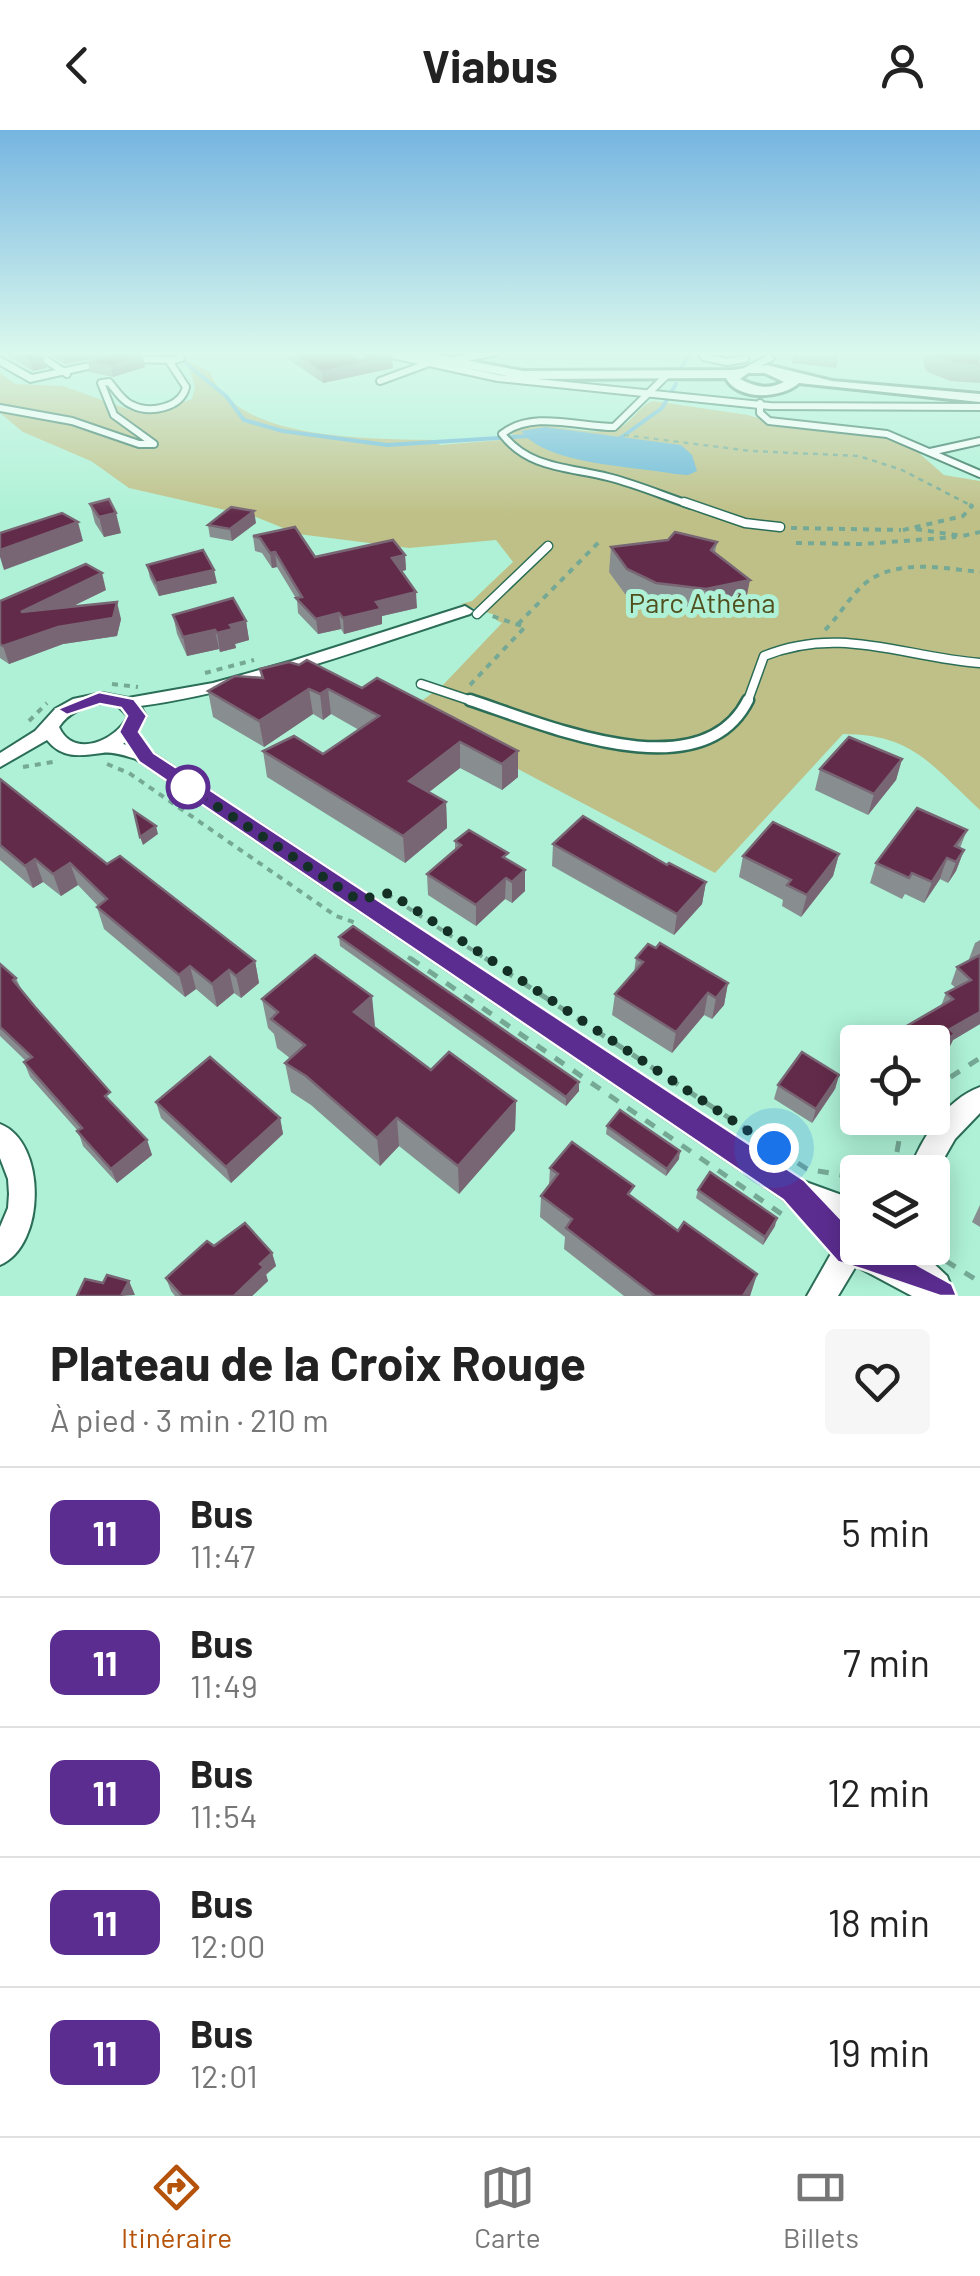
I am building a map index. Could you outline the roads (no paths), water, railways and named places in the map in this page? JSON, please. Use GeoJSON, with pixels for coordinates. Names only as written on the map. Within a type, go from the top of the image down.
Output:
{"type":"FeatureCollection","features":[{"type":"Feature","properties":{"kind":"street"},"geometry":{"type":"LineString","coordinates":[[105,755],[131,717],[164,699],[471,612]]}},
{"type":"Feature","properties":{"kind":"street"},"geometry":{"type":"LineString","coordinates":[[7,763],[76,704],[110,698],[131,717],[142,754]]}},
{"type":"Feature","properties":{"kind":"street"},"geometry":{"type":"LineString","coordinates":[[51,728],[64,754]]}},
{"type":"Feature","properties":{"kind":"street"},"geometry":{"type":"LineString","coordinates":[[7,763],[64,754],[142,754],[358,900],[796,1177],[840,1216]]}},
{"type":"Feature","properties":{"kind":"street"},"geometry":{"type":"LineString","coordinates":[[929,1155],[959,1115],[980,1098]]}},
{"type":"Feature","properties":{"kind":"street"},"geometry":{"type":"LineString","coordinates":[[0,1136],[24,1176],[24,1202],[14,1234],[0,1252]]}},
{"type":"Feature","properties":{"kind":"street"},"geometry":{"type":"LineString","coordinates":[[822,1296],[842,1265]]}},
{"type":"Feature","properties":{"kind":"street"},"geometry":{"type":"LineString","coordinates":[[900,1265],[940,1296]]}},
{"type":"Feature","properties":{"kind":"street"},"geometry":{"type":"LineString","coordinates":[[904,1265],[948,1296]]}},
{"type":"Feature","properties":{"kind":"lane"},"geometry":{"type":"LineString","coordinates":[[0,408],[72,420],[139,444],[154,444],[105,406]]}},
{"type":"Feature","properties":{"kind":"lane"},"geometry":{"type":"LineString","coordinates":[[633,406],[618,424],[600,428],[524,422],[508,427],[504,438],[537,463],[609,477],[732,518],[780,528]]}},
{"type":"Feature","properties":{"kind":"lane"},"geometry":{"type":"LineString","coordinates":[[761,406],[763,417],[778,423],[876,432],[912,442],[967,472],[980,472]]}},
{"type":"Feature","properties":{"kind":"lane"},"geometry":{"type":"LineString","coordinates":[[937,406],[980,407]]}},
{"type":"Feature","properties":{"kind":"lane"},"geometry":{"type":"LineString","coordinates":[[930,452],[980,441]]}},
{"type":"Feature","properties":{"kind":"lane"},"geometry":{"type":"LineString","coordinates":[[471,612],[548,546]]}},
{"type":"Feature","properties":{"kind":"lane"},"geometry":{"type":"LineString","coordinates":[[421,684],[606,744],[648,748],[716,732],[736,718],[754,687],[764,656],[812,640],[841,638],[945,660],[980,663]]}},
{"type":"Feature","properties":{"kind":"water"},"geometry":{"type":"Polygon","coordinates":[[[545,427],[681,445],[692,455],[697,471],[675,474],[570,457],[533,442],[521,431],[545,427]]]}},
{"type":"Feature","properties":{"kind":"waterway"},"geometry":{"type":"LineString","coordinates":[[234,406],[244,420],[283,431],[387,445],[529,436]]}},
{"type":"Feature","properties":{"kind":"waterway"},"geometry":{"type":"LineString","coordinates":[[619,439],[663,406]]}},
{"type":"Feature","properties":{"kind":"park label","name":"Parc Athéna"},"geometry":{"type":"Point","coordinates":[702,602]}}]}
